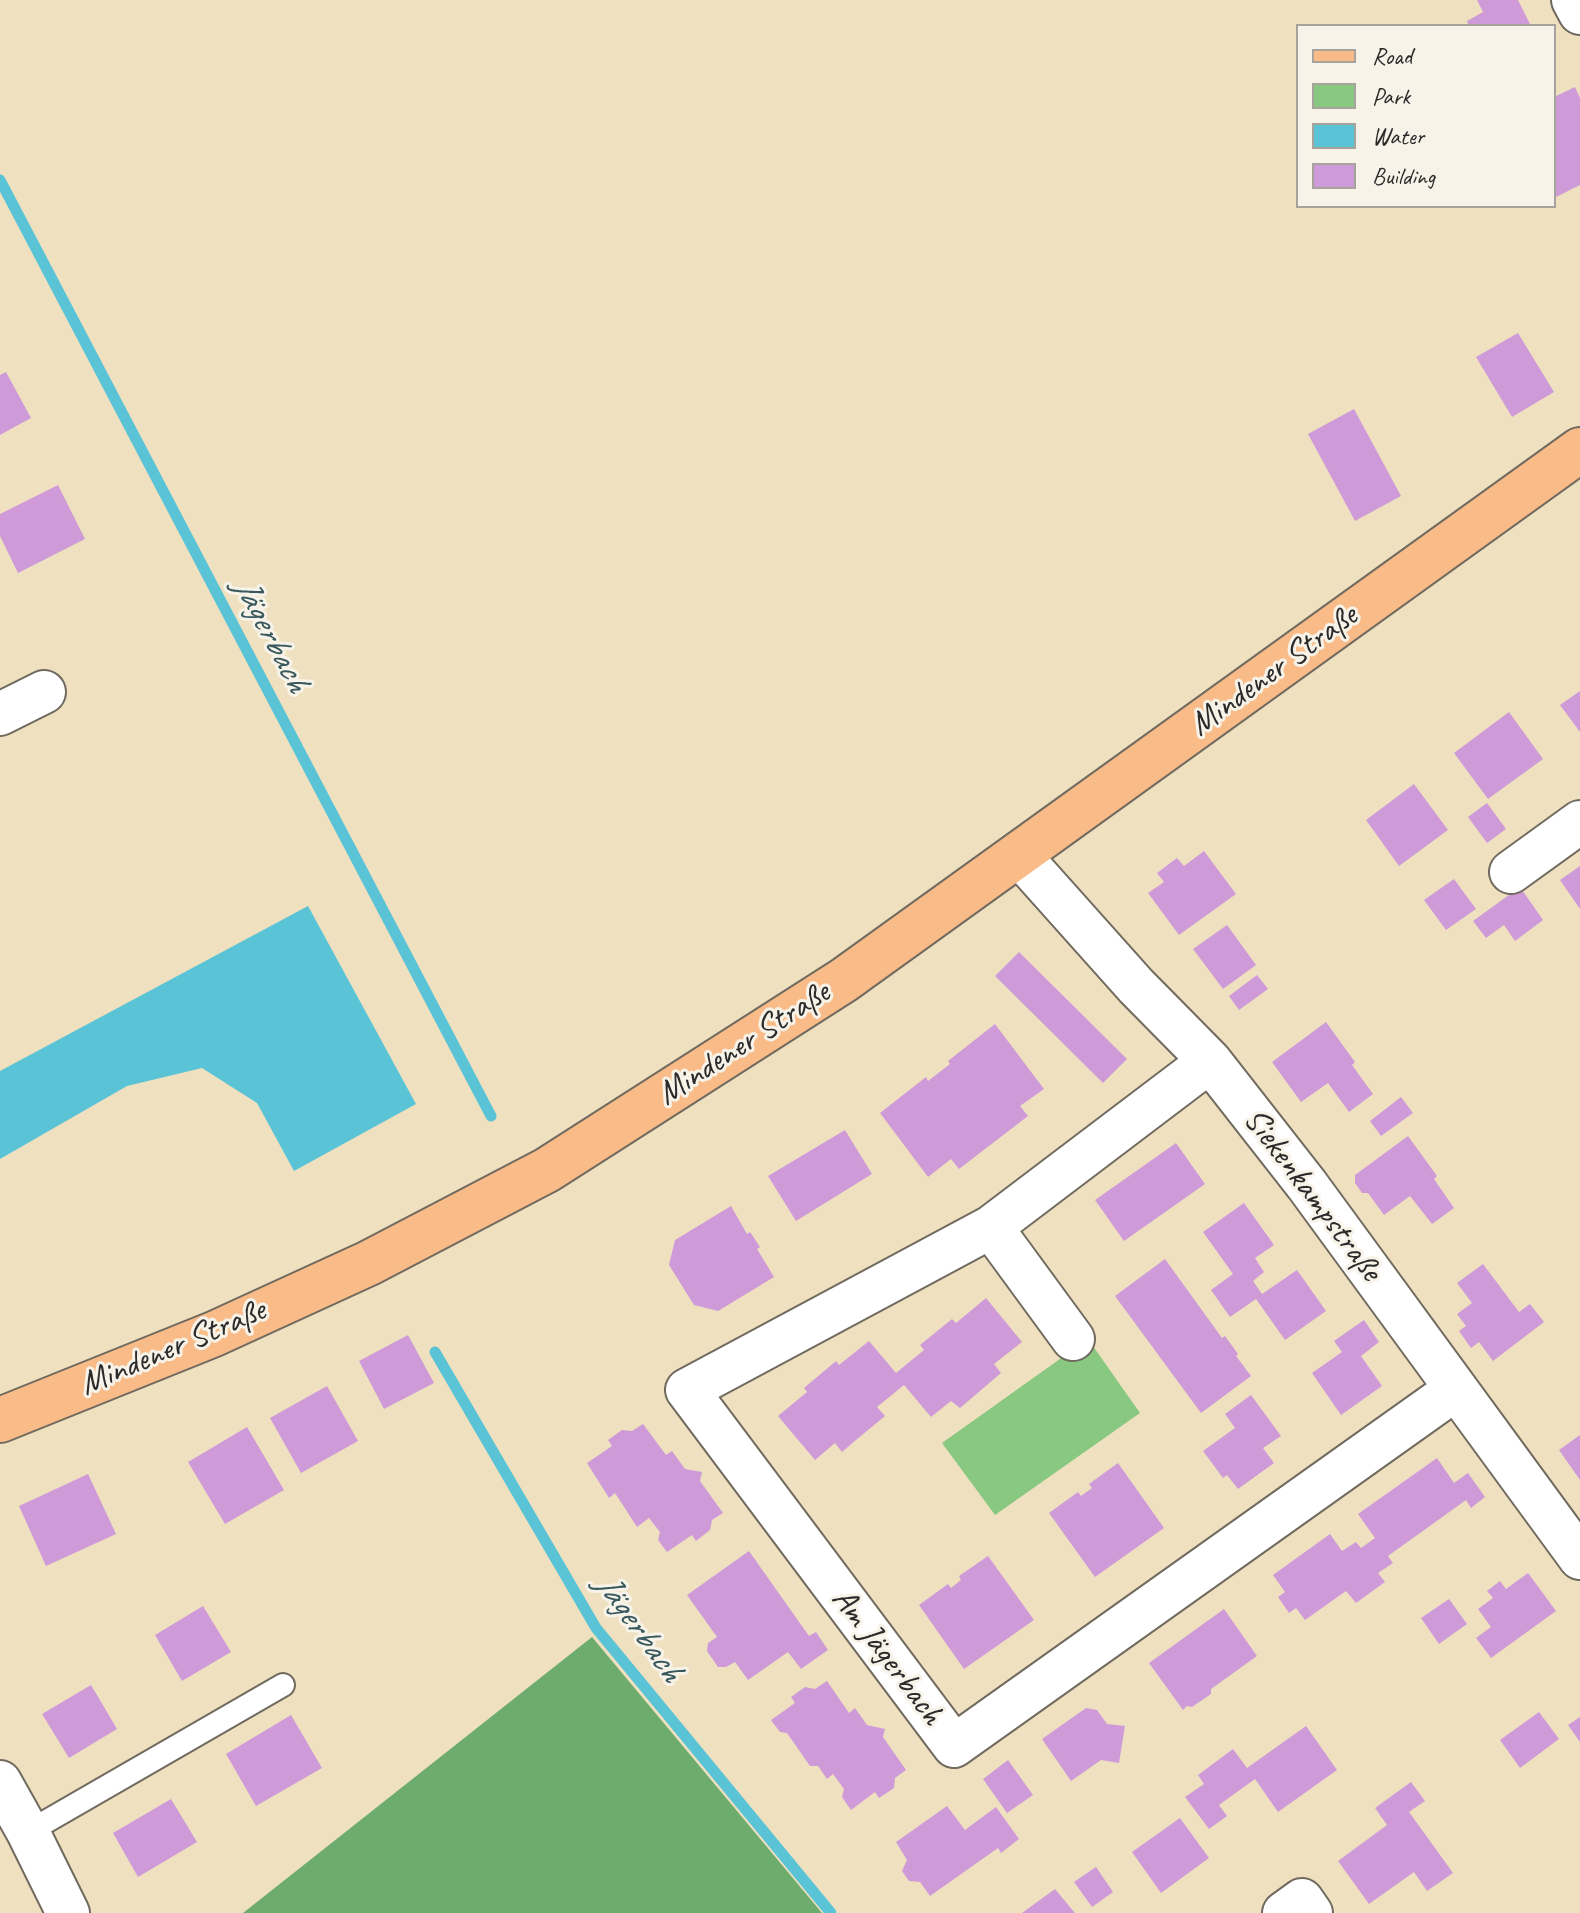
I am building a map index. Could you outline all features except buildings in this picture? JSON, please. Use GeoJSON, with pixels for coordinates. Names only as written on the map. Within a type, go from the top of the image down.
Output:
{"type":"FeatureCollection","features":[{"type":"Feature","properties":{"kind":"main road","name":"Mindener Straße"},"geometry":{"type":"LineString","coordinates":[[0,1420],[214,1334],[355,1270],[547,1170],[844,980],[1580,450]]}},
{"type":"Feature","properties":{"kind":"street"},"geometry":{"type":"LineString","coordinates":[[1573,0],[1580,13]]}},
{"type":"Feature","properties":{"kind":"street"},"geometry":{"type":"LineString","coordinates":[[0,714],[44,692]]}},
{"type":"Feature","properties":{"kind":"street"},"geometry":{"type":"LineString","coordinates":[[1511,872],[1580,822]]}},
{"type":"Feature","properties":{"kind":"street","name":"Siekenkampstraße"},"geometry":{"type":"LineString","coordinates":[[1019,855],[1136,986],[1210,1061],[1307,1185],[1580,1558]]}},
{"type":"Feature","properties":{"kind":"street","name":"Am Jägerbach"},"geometry":{"type":"LineString","coordinates":[[1210,1061],[991,1227],[687,1390],[954,1746],[1456,1389]]}},
{"type":"Feature","properties":{"kind":"street"},"geometry":{"type":"LineString","coordinates":[[991,1227],[1073,1339]]}},
{"type":"Feature","properties":{"kind":"street"},"geometry":{"type":"LineString","coordinates":[[0,1782],[68,1913]]}},
{"type":"Feature","properties":{"kind":"street"},"geometry":{"type":"LineString","coordinates":[[1284,1913],[1302,1900],[1311,1913]]}},
{"type":"Feature","properties":{"kind":"lane"},"geometry":{"type":"LineString","coordinates":[[28,1832],[283,1685]]}},
{"type":"Feature","properties":{"kind":"green space"},"geometry":{"type":"Polygon","coordinates":[[[1088,1339],[1140,1413],[995,1515],[942,1443],[1088,1339]]]}},
{"type":"Feature","properties":{"kind":"green space"},"geometry":{"type":"Polygon","coordinates":[[[592,1637],[822,1913],[243,1913],[592,1637]]]}},
{"type":"Feature","properties":{"kind":"water"},"geometry":{"type":"Polygon","coordinates":[[[308,906],[416,1104],[294,1171],[257,1103],[202,1068],[127,1086],[0,1159],[0,1071],[308,906]]]}},
{"type":"Feature","properties":{"kind":"waterway","name":"Jägerbach"},"geometry":{"type":"LineString","coordinates":[[0,180],[491,1116]]}},
{"type":"Feature","properties":{"kind":"waterway","name":"Jägerbach"},"geometry":{"type":"LineString","coordinates":[[435,1352],[596,1628],[831,1913]]}}]}
